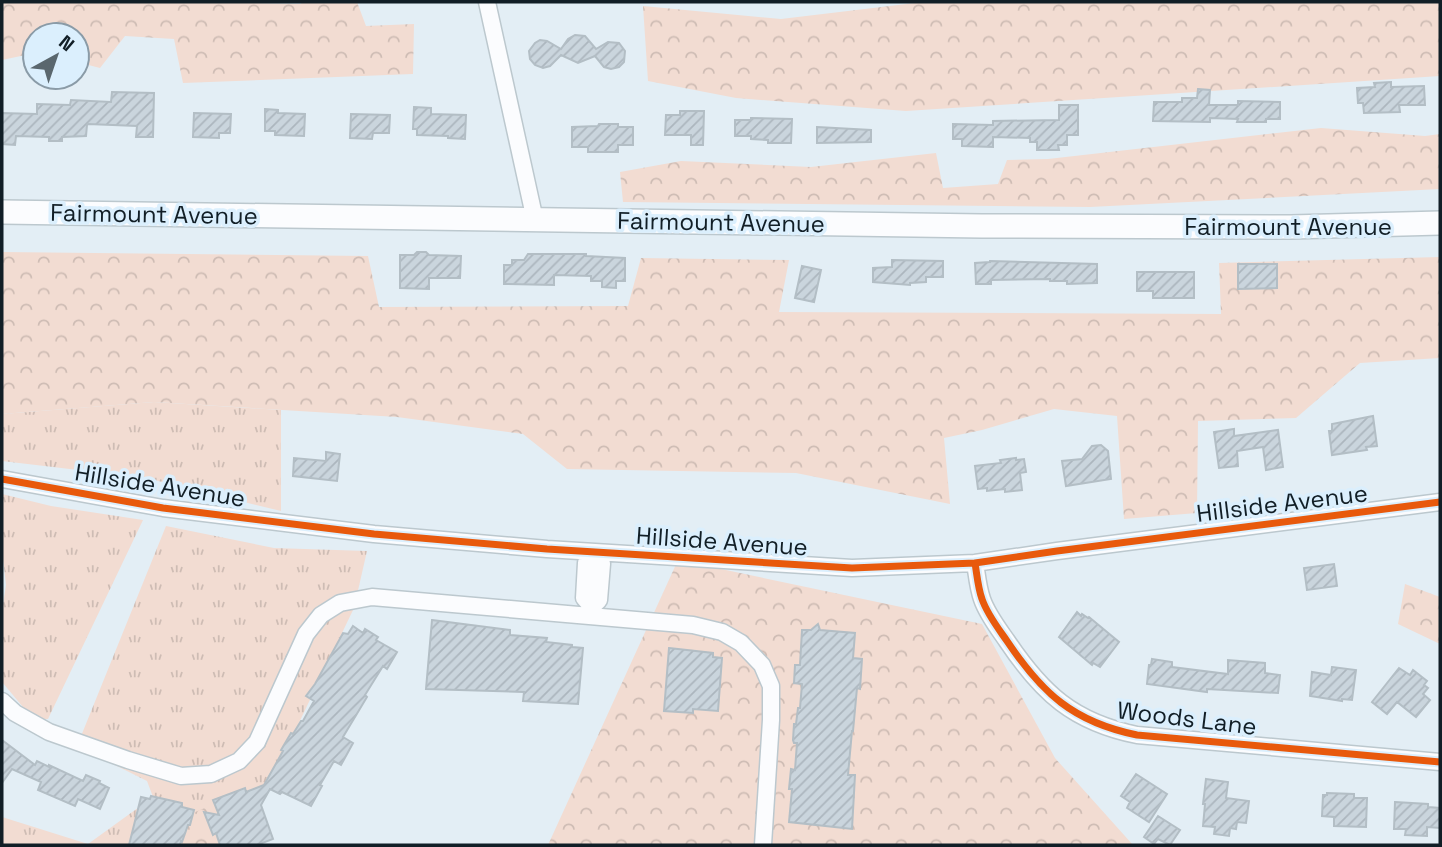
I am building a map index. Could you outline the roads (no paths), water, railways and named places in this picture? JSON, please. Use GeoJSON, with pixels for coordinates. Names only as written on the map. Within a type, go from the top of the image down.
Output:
{"type":"FeatureCollection","features":[{"type":"Feature","properties":{"kind":"main road","name":"Fairmount Avenue"},"geometry":{"type":"LineString","coordinates":[[2,212],[982,226],[1277,227],[1440,223]]}},
{"type":"Feature","properties":{"kind":"street"},"geometry":{"type":"LineString","coordinates":[[487,2],[535,220]]}},
{"type":"Feature","properties":{"kind":"street","name":"Hillside Avenue"},"geometry":{"type":"LineString","coordinates":[[2,479],[195,513],[374,534],[595,556],[852,568],[975,562],[1440,502]]}},
{"type":"Feature","properties":{"kind":"street"},"geometry":{"type":"LineString","coordinates":[[592,611],[584,598],[586,564],[595,556]]}},
{"type":"Feature","properties":{"kind":"street","name":"Woods Lane"},"geometry":{"type":"LineString","coordinates":[[975,562],[982,600],[1020,661],[1054,698],[1074,713],[1102,726],[1137,735],[1440,762]]}},
{"type":"Feature","properties":{"kind":"street"},"geometry":{"type":"LineString","coordinates":[[2,701],[15,713],[49,732],[128,760],[181,776],[211,775],[239,761],[257,742],[306,634],[321,615],[340,603],[372,597],[592,611],[693,625],[722,632],[741,643],[762,665],[771,686],[763,845]]}}]}
